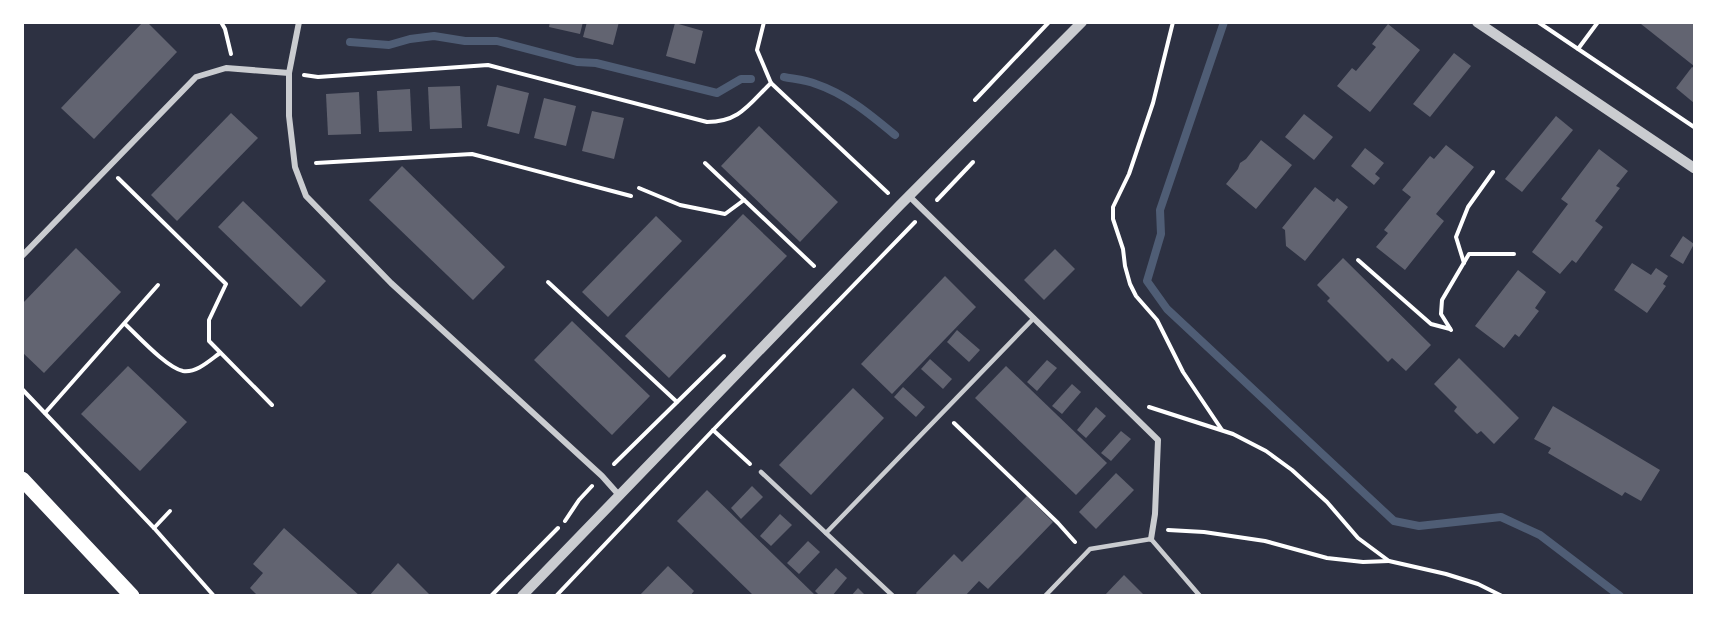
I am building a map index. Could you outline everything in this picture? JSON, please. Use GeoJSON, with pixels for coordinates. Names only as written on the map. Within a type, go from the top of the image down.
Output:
{"type":"FeatureCollection","features":[{"type":"Feature","properties":{"kind":"main road"},"geometry":{"type":"LineString","coordinates":[[22,479],[132,596]]}},
{"type":"Feature","properties":{"kind":"street"},"geometry":{"type":"LineString","coordinates":[[299,22],[289,74],[289,116],[295,167],[306,196],[391,283],[602,476],[618,495]]}},
{"type":"Feature","properties":{"kind":"street"},"geometry":{"type":"LineString","coordinates":[[522,596],[909,196],[1082,22]]}},
{"type":"Feature","properties":{"kind":"street"},"geometry":{"type":"LineString","coordinates":[[1477,22],[1695,168]]}},
{"type":"Feature","properties":{"kind":"street"},"geometry":{"type":"LineString","coordinates":[[22,256],[196,77],[226,68],[289,74]]}},
{"type":"Feature","properties":{"kind":"street"},"geometry":{"type":"LineString","coordinates":[[909,196],[1158,440],[1155,514],[1151,539]]}},
{"type":"Feature","properties":{"kind":"lane"},"geometry":{"type":"LineString","coordinates":[[826,533],[1034,318]]}},
{"type":"Feature","properties":{"kind":"lane"},"geometry":{"type":"LineString","coordinates":[[762,472],[893,596]]}},
{"type":"Feature","properties":{"kind":"lane"},"geometry":{"type":"LineString","coordinates":[[1045,596],[1090,549],[1151,539],[1200,596]]}},
{"type":"Feature","properties":{"kind":"path"},"geometry":{"type":"LineString","coordinates":[[221,22],[225,28],[235,69]]}},
{"type":"Feature","properties":{"kind":"path"},"geometry":{"type":"LineString","coordinates":[[764,22],[758,50],[771,83],[886,191]]}},
{"type":"Feature","properties":{"kind":"path"},"geometry":{"type":"LineString","coordinates":[[1173,22],[1153,103],[1129,174],[1113,207],[1113,219],[1130,284],[1136,296],[1156,320],[1183,372],[1222,430]]}},
{"type":"Feature","properties":{"kind":"path"},"geometry":{"type":"LineString","coordinates":[[1538,22],[1695,128]]}},
{"type":"Feature","properties":{"kind":"path"},"geometry":{"type":"LineString","coordinates":[[1578,49],[1598,22]]}},
{"type":"Feature","properties":{"kind":"path"},"geometry":{"type":"LineString","coordinates":[[289,74],[318,77],[488,65],[707,122],[723,122],[736,117],[771,83]]}},
{"type":"Feature","properties":{"kind":"path"},"geometry":{"type":"LineString","coordinates":[[556,596],[981,153]]}},
{"type":"Feature","properties":{"kind":"path"},"geometry":{"type":"LineString","coordinates":[[316,163],[472,154],[631,196]]}},
{"type":"Feature","properties":{"kind":"path"},"geometry":{"type":"LineString","coordinates":[[705,163],[814,266]]}},
{"type":"Feature","properties":{"kind":"path"},"geometry":{"type":"LineString","coordinates":[[108,168],[226,284],[209,320],[209,341],[272,405]]}},
{"type":"Feature","properties":{"kind":"path"},"geometry":{"type":"LineString","coordinates":[[1464,264],[1456,237],[1468,207],[1493,172]]}},
{"type":"Feature","properties":{"kind":"path"},"geometry":{"type":"LineString","coordinates":[[639,188],[680,205],[725,214],[744,200]]}},
{"type":"Feature","properties":{"kind":"path"},"geometry":{"type":"LineString","coordinates":[[1358,260],[1431,324],[1451,330],[1442,314],[1442,300],[1469,254],[1514,254]]}},
{"type":"Feature","properties":{"kind":"path"},"geometry":{"type":"LineString","coordinates":[[548,282],[677,402]]}},
{"type":"Feature","properties":{"kind":"path"},"geometry":{"type":"LineString","coordinates":[[45,413],[158,285]]}},
{"type":"Feature","properties":{"kind":"path"},"geometry":{"type":"LineString","coordinates":[[125,324],[172,366],[184,371],[200,368],[220,353]]}},
{"type":"Feature","properties":{"kind":"path"},"geometry":{"type":"LineString","coordinates":[[22,389],[154,528],[214,596]]}},
{"type":"Feature","properties":{"kind":"path"},"geometry":{"type":"LineString","coordinates":[[1122,404],[1156,408],[1222,430],[1266,451],[1292,470],[1327,502],[1358,538],[1389,561]]}},
{"type":"Feature","properties":{"kind":"path"},"geometry":{"type":"LineString","coordinates":[[943,412],[1058,523],[1085,554]]}},
{"type":"Feature","properties":{"kind":"path"},"geometry":{"type":"LineString","coordinates":[[713,430],[756,470],[762,472]]}},
{"type":"Feature","properties":{"kind":"path"},"geometry":{"type":"LineString","coordinates":[[154,528],[170,511]]}},
{"type":"Feature","properties":{"kind":"path"},"geometry":{"type":"LineString","coordinates":[[1153,529],[1265,541],[1327,558],[1363,562],[1389,561],[1446,574],[1478,584],[1502,596]]}},
{"type":"Feature","properties":{"kind":"building"},"geometry":{"type":"Polygon","coordinates":[[[143,22],[147,22],[177,52],[94,139],[61,108],[143,22]]]}},
{"type":"Feature","properties":{"kind":"building"},"geometry":{"type":"Polygon","coordinates":[[[550,22],[583,22],[580,34],[549,27],[550,22]]]}},
{"type":"Feature","properties":{"kind":"building"},"geometry":{"type":"Polygon","coordinates":[[[587,22],[619,22],[613,45],[583,37],[587,22]]]}},
{"type":"Feature","properties":{"kind":"building"},"geometry":{"type":"Polygon","coordinates":[[[1643,22],[1694,22],[1694,66],[1641,24],[1643,22]]]}},
{"type":"Feature","properties":{"kind":"building"},"geometry":{"type":"Polygon","coordinates":[[[675,23],[703,31],[695,64],[666,56],[675,23]]]}},
{"type":"Feature","properties":{"kind":"building"},"geometry":{"type":"Polygon","coordinates":[[[1388,24],[1420,50],[1370,112],[1337,86],[1352,68],[1356,71],[1376,47],[1372,44],[1388,24]]]}},
{"type":"Feature","properties":{"kind":"building"},"geometry":{"type":"Polygon","coordinates":[[[1454,53],[1471,66],[1430,117],[1413,104],[1454,53]]]}},
{"type":"Feature","properties":{"kind":"building"},"geometry":{"type":"Polygon","coordinates":[[[1692,67],[1694,68],[1694,103],[1676,88],[1692,67]]]}},
{"type":"Feature","properties":{"kind":"building"},"geometry":{"type":"Polygon","coordinates":[[[497,85],[529,93],[519,134],[487,126],[497,85]]]}},
{"type":"Feature","properties":{"kind":"building"},"geometry":{"type":"Polygon","coordinates":[[[460,86],[462,128],[430,129],[428,87],[460,86]]]}},
{"type":"Feature","properties":{"kind":"building"},"geometry":{"type":"Polygon","coordinates":[[[410,89],[412,131],[379,132],[377,91],[410,89]]]}},
{"type":"Feature","properties":{"kind":"building"},"geometry":{"type":"Polygon","coordinates":[[[359,92],[361,134],[328,135],[326,94],[359,92]]]}},
{"type":"Feature","properties":{"kind":"building"},"geometry":{"type":"Polygon","coordinates":[[[544,98],[576,106],[566,146],[534,138],[544,98]]]}},
{"type":"Feature","properties":{"kind":"building"},"geometry":{"type":"Polygon","coordinates":[[[592,111],[624,118],[614,159],[582,151],[592,111]]]}},
{"type":"Feature","properties":{"kind":"building"},"geometry":{"type":"Polygon","coordinates":[[[231,113],[258,138],[177,221],[151,195],[231,113]]]}},
{"type":"Feature","properties":{"kind":"building"},"geometry":{"type":"Polygon","coordinates":[[[1304,114],[1333,137],[1314,160],[1285,137],[1304,114]]]}},
{"type":"Feature","properties":{"kind":"building"},"geometry":{"type":"Polygon","coordinates":[[[1556,116],[1573,130],[1522,192],[1505,179],[1556,116]]]}},
{"type":"Feature","properties":{"kind":"building"},"geometry":{"type":"Polygon","coordinates":[[[759,126],[838,202],[800,242],[721,166],[759,126]]]}},
{"type":"Feature","properties":{"kind":"building"},"geometry":{"type":"Polygon","coordinates":[[[1261,140],[1292,165],[1256,209],[1226,184],[1240,163],[1261,140]]]}},
{"type":"Feature","properties":{"kind":"building"},"geometry":{"type":"Polygon","coordinates":[[[1446,145],[1474,167],[1436,214],[1444,221],[1405,270],[1376,247],[1388,233],[1384,230],[1411,197],[1402,190],[1430,156],[1434,159],[1446,145]]]}},
{"type":"Feature","properties":{"kind":"building"},"geometry":{"type":"Polygon","coordinates":[[[1365,148],[1384,163],[1375,174],[1380,178],[1374,185],[1351,166],[1365,148]]]}},
{"type":"Feature","properties":{"kind":"building"},"geometry":{"type":"Polygon","coordinates":[[[1599,149],[1628,171],[1616,186],[1620,188],[1595,221],[1603,227],[1576,263],[1572,260],[1560,274],[1532,252],[1568,204],[1561,199],[1599,149]]]}},
{"type":"Feature","properties":{"kind":"building"},"geometry":{"type":"Polygon","coordinates":[[[402,166],[505,267],[473,300],[369,200],[402,166]]]}},
{"type":"Feature","properties":{"kind":"building"},"geometry":{"type":"Polygon","coordinates":[[[1315,187],[1334,202],[1337,198],[1348,207],[1305,261],[1286,246],[1285,230],[1282,228],[1315,187]]]}},
{"type":"Feature","properties":{"kind":"building"},"geometry":{"type":"Polygon","coordinates":[[[243,201],[326,281],[301,307],[218,227],[243,201]]]}},
{"type":"Feature","properties":{"kind":"building"},"geometry":{"type":"Polygon","coordinates":[[[743,214],[787,256],[669,378],[625,336],[743,214]]]}},
{"type":"Feature","properties":{"kind":"building"},"geometry":{"type":"Polygon","coordinates":[[[656,216],[682,241],[608,317],[582,292],[656,216]]]}},
{"type":"Feature","properties":{"kind":"building"},"geometry":{"type":"Polygon","coordinates":[[[1683,236],[1694,244],[1683,264],[1670,256],[1683,236]]]}},
{"type":"Feature","properties":{"kind":"building"},"geometry":{"type":"Polygon","coordinates":[[[76,248],[121,292],[44,373],[22,352],[22,304],[76,248]]]}},
{"type":"Feature","properties":{"kind":"building"},"geometry":{"type":"Polygon","coordinates":[[[1055,249],[1075,269],[1044,300],[1024,280],[1055,249]]]}},
{"type":"Feature","properties":{"kind":"building"},"geometry":{"type":"Polygon","coordinates":[[[1343,258],[1431,345],[1406,371],[1392,358],[1388,362],[1327,301],[1330,298],[1317,285],[1343,258]]]}},
{"type":"Feature","properties":{"kind":"building"},"geometry":{"type":"Polygon","coordinates":[[[1632,263],[1651,275],[1656,268],[1668,276],[1663,284],[1666,286],[1647,313],[1614,290],[1632,263]]]}},
{"type":"Feature","properties":{"kind":"building"},"geometry":{"type":"Polygon","coordinates":[[[1518,270],[1546,292],[1535,308],[1539,311],[1519,337],[1515,334],[1504,348],[1475,326],[1518,270]]]}},
{"type":"Feature","properties":{"kind":"building"},"geometry":{"type":"Polygon","coordinates":[[[945,276],[976,307],[892,394],[861,364],[945,276]]]}},
{"type":"Feature","properties":{"kind":"building"},"geometry":{"type":"Polygon","coordinates":[[[572,321],[650,396],[612,435],[534,360],[572,321]]]}},
{"type":"Feature","properties":{"kind":"building"},"geometry":{"type":"Polygon","coordinates":[[[957,330],[980,350],[969,362],[947,342],[957,330]]]}},
{"type":"Feature","properties":{"kind":"building"},"geometry":{"type":"Polygon","coordinates":[[[1459,358],[1519,418],[1494,444],[1481,431],[1477,434],[1454,411],[1457,407],[1434,384],[1459,358]]]}},
{"type":"Feature","properties":{"kind":"building"},"geometry":{"type":"Polygon","coordinates":[[[930,359],[952,379],[943,389],[921,369],[930,359]]]}},
{"type":"Feature","properties":{"kind":"building"},"geometry":{"type":"Polygon","coordinates":[[[1047,360],[1057,368],[1037,391],[1027,382],[1047,360]]]}},
{"type":"Feature","properties":{"kind":"building"},"geometry":{"type":"Polygon","coordinates":[[[128,366],[187,422],[140,471],[81,414],[128,366]]]}},
{"type":"Feature","properties":{"kind":"building"},"geometry":{"type":"Polygon","coordinates":[[[1006,366],[1107,463],[1076,495],[975,398],[1006,366]]]}},
{"type":"Feature","properties":{"kind":"building"},"geometry":{"type":"Polygon","coordinates":[[[1072,384],[1081,392],[1062,414],[1052,406],[1072,384]]]}},
{"type":"Feature","properties":{"kind":"building"},"geometry":{"type":"Polygon","coordinates":[[[903,387],[925,407],[916,417],[894,397],[903,387]]]}},
{"type":"Feature","properties":{"kind":"building"},"geometry":{"type":"Polygon","coordinates":[[[853,388],[884,418],[811,495],[779,465],[853,388]]]}},
{"type":"Feature","properties":{"kind":"building"},"geometry":{"type":"Polygon","coordinates":[[[1553,406],[1660,470],[1641,501],[1625,492],[1622,496],[1548,453],[1551,448],[1534,439],[1553,406]]]}},
{"type":"Feature","properties":{"kind":"building"},"geometry":{"type":"Polygon","coordinates":[[[1096,407],[1106,416],[1086,438],[1077,430],[1096,407]]]}},
{"type":"Feature","properties":{"kind":"building"},"geometry":{"type":"Polygon","coordinates":[[[1121,431],[1131,439],[1111,461],[1101,453],[1121,431]]]}},
{"type":"Feature","properties":{"kind":"building"},"geometry":{"type":"Polygon","coordinates":[[[1116,473],[1134,490],[1096,529],[1079,512],[1116,473]]]}},
{"type":"Feature","properties":{"kind":"building"},"geometry":{"type":"Polygon","coordinates":[[[752,486],[763,497],[741,519],[731,508],[752,486]]]}},
{"type":"Feature","properties":{"kind":"building"},"geometry":{"type":"Polygon","coordinates":[[[707,490],[816,596],[754,596],[677,521],[707,490]]]}},
{"type":"Feature","properties":{"kind":"building"},"geometry":{"type":"Polygon","coordinates":[[[1027,496],[1053,522],[988,589],[979,581],[965,596],[918,596],[916,593],[954,554],[962,562],[1027,496]]]}},
{"type":"Feature","properties":{"kind":"building"},"geometry":{"type":"Polygon","coordinates":[[[780,514],[792,525],[771,546],[760,536],[780,514]]]}},
{"type":"Feature","properties":{"kind":"building"},"geometry":{"type":"Polygon","coordinates":[[[284,528],[360,596],[258,596],[250,588],[263,573],[253,564],[284,528]]]}},
{"type":"Feature","properties":{"kind":"building"},"geometry":{"type":"Polygon","coordinates":[[[808,541],[820,552],[799,574],[787,563],[808,541]]]}},
{"type":"Feature","properties":{"kind":"building"},"geometry":{"type":"Polygon","coordinates":[[[398,563],[431,596],[369,596],[398,563]]]}},
{"type":"Feature","properties":{"kind":"building"},"geometry":{"type":"Polygon","coordinates":[[[668,566],[694,591],[690,596],[639,596],[668,566]]]}},
{"type":"Feature","properties":{"kind":"building"},"geometry":{"type":"Polygon","coordinates":[[[836,568],[847,578],[832,596],[820,596],[815,591],[836,568]]]}},
{"type":"Feature","properties":{"kind":"building"},"geometry":{"type":"Polygon","coordinates":[[[1124,575],[1145,596],[1104,596],[1124,575]]]}},
{"type":"Feature","properties":{"kind":"building"},"geometry":{"type":"Polygon","coordinates":[[[858,588],[866,596],[851,596],[858,588]]]}},
{"type":"Feature","properties":{"kind":"waterway"},"geometry":{"type":"LineString","coordinates":[[1224,22],[1160,210],[1161,234],[1147,281],[1167,309],[1394,521],[1419,526],[1501,517],[1540,535],[1620,596]]}},
{"type":"Feature","properties":{"kind":"waterway"},"geometry":{"type":"LineString","coordinates":[[350,42],[389,45],[434,36],[465,41],[497,41],[577,62],[596,63],[717,93],[741,79],[751,79]]}},
{"type":"Feature","properties":{"kind":"waterway"},"geometry":{"type":"LineString","coordinates":[[784,77],[812,83],[838,93],[895,135]]}}]}
